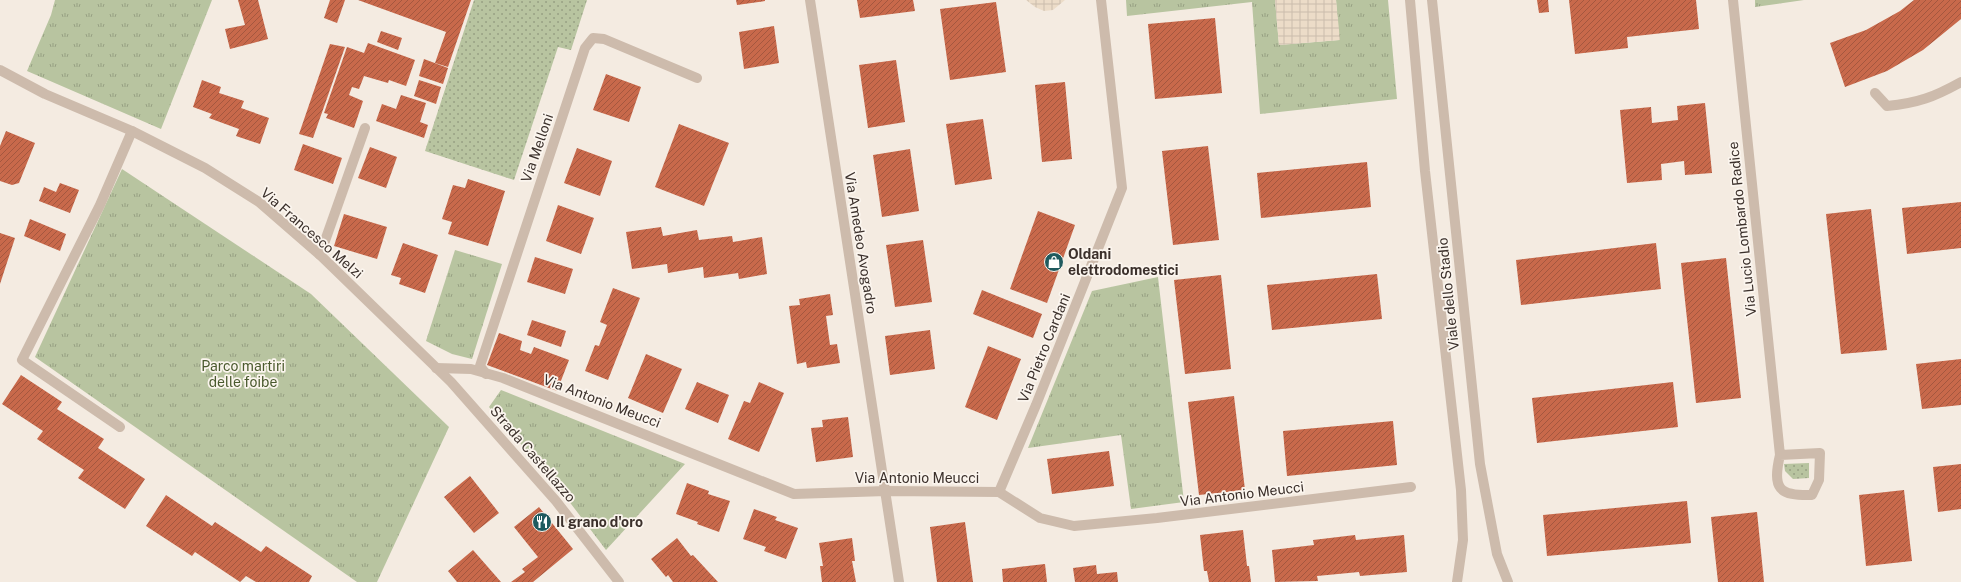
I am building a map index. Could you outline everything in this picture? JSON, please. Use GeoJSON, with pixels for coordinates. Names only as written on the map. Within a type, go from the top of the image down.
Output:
{"type":"FeatureCollection","features":[{"type":"Feature","properties":{"kind":"street","name":"Via Amedeo Avogadro"},"geometry":{"type":"LineString","coordinates":[[810,0],[899,582]]}},
{"type":"Feature","properties":{"kind":"street","name":"Via Pietro Cardani"},"geometry":{"type":"LineString","coordinates":[[999,492],[1036,405],[1122,188],[1100,0]]}},
{"type":"Feature","properties":{"kind":"street","name":"Viale dello Stadio"},"geometry":{"type":"LineString","coordinates":[[1410,0],[1426,179],[1461,490],[1463,540],[1457,582]]}},
{"type":"Feature","properties":{"kind":"street","name":"Viale dello Stadio"},"geometry":{"type":"LineString","coordinates":[[1432,0],[1480,464],[1497,554],[1508,582]]}},
{"type":"Feature","properties":{"kind":"street","name":"Via Lucio Lombardo Radice"},"geometry":{"type":"LineString","coordinates":[[1732,0],[1780,455],[1777,477],[1779,486],[1784,493],[1793,496],[1812,494],[1819,480],[1820,453],[1780,455]]}},
{"type":"Feature","properties":{"kind":"street","name":"Via Melloni"},"geometry":{"type":"LineString","coordinates":[[486,374],[480,366],[586,48],[594,38],[604,39],[697,78]]}},
{"type":"Feature","properties":{"kind":"street","name":"Via Francesco Melzi"},"geometry":{"type":"LineString","coordinates":[[0,70],[45,94],[132,132],[205,168],[259,202],[320,255],[436,368]]}},
{"type":"Feature","properties":{"kind":"street"},"geometry":{"type":"LineString","coordinates":[[1876,93],[1887,106],[1911,104],[1935,96],[1961,82]]}},
{"type":"Feature","properties":{"kind":"street"},"geometry":{"type":"LineString","coordinates":[[320,255],[365,128]]}},
{"type":"Feature","properties":{"kind":"street"},"geometry":{"type":"LineString","coordinates":[[120,428],[22,360],[100,205],[132,132]]}},
{"type":"Feature","properties":{"kind":"street","name":"Via Antonio Meucci"},"geometry":{"type":"LineString","coordinates":[[436,368],[471,369],[503,378],[614,420],[794,494],[886,491],[999,492],[1040,518],[1074,526],[1411,487]]}},
{"type":"Feature","properties":{"kind":"street","name":"Strada Castellazzo"},"geometry":{"type":"LineString","coordinates":[[436,368],[488,423],[556,500],[619,582]]}},
{"type":"Feature","properties":{"kind":"green space"},"geometry":{"type":"Polygon","coordinates":[[[55,0],[212,0],[161,129],[27,71],[51,15],[55,0]]]}},
{"type":"Feature","properties":{"kind":"green space"},"geometry":{"type":"Polygon","coordinates":[[[474,0],[587,0],[571,50],[558,47],[514,180],[425,151],[474,0]]]}},
{"type":"Feature","properties":{"kind":"green space"},"geometry":{"type":"Polygon","coordinates":[[[1126,0],[1275,0],[1279,45],[1339,40],[1336,0],[1388,0],[1397,99],[1260,114],[1252,2],[1127,16],[1126,0]]]}},
{"type":"Feature","properties":{"kind":"green space"},"geometry":{"type":"Polygon","coordinates":[[[1755,0],[1804,0],[1755,7],[1755,0]]]}},
{"type":"Feature","properties":{"kind":"green space","name":"Parco martiri delle foibe"},"geometry":{"type":"Polygon","coordinates":[[[122,169],[311,294],[449,427],[377,582],[357,582],[35,357],[122,169]]]}},
{"type":"Feature","properties":{"kind":"green space"},"geometry":{"type":"Polygon","coordinates":[[[455,250],[502,264],[472,359],[452,354],[426,341],[455,250]]]}},
{"type":"Feature","properties":{"kind":"green space"},"geometry":{"type":"Polygon","coordinates":[[[1158,277],[1184,502],[1131,509],[1121,435],[1028,448],[1092,291],[1158,277]]]}},
{"type":"Feature","properties":{"kind":"green space"},"geometry":{"type":"Polygon","coordinates":[[[501,390],[685,464],[606,550],[562,492],[489,407],[501,390]]]}},
{"type":"Feature","properties":{"kind":"green space"},"geometry":{"type":"Polygon","coordinates":[[[1809,463],[1809,478],[1793,479],[1785,471],[1784,464],[1809,463]]]}},
{"type":"Feature","properties":{"kind":"shaded area"},"geometry":{"type":"Polygon","coordinates":[[[1026,0],[1065,0],[1053,10],[1044,11],[1035,7],[1026,0]]]}},
{"type":"Feature","properties":{"kind":"shaded area"},"geometry":{"type":"Polygon","coordinates":[[[1275,0],[1336,0],[1340,40],[1279,45],[1275,0]]]}},
{"type":"Feature","properties":{"kind":"building"},"geometry":{"type":"Polygon","coordinates":[[[238,0],[258,0],[268,39],[230,49],[225,29],[245,25],[238,0]]]}},
{"type":"Feature","properties":{"kind":"building"},"geometry":{"type":"Polygon","coordinates":[[[330,0],[345,0],[337,23],[324,18],[330,0]]]}},
{"type":"Feature","properties":{"kind":"building"},"geometry":{"type":"Polygon","coordinates":[[[358,0],[471,0],[448,67],[435,63],[446,32],[358,0]]]}},
{"type":"Feature","properties":{"kind":"building"},"geometry":{"type":"Polygon","coordinates":[[[736,0],[765,0],[765,1],[737,5],[736,0]]]}},
{"type":"Feature","properties":{"kind":"building"},"geometry":{"type":"Polygon","coordinates":[[[857,0],[913,0],[915,11],[860,18],[857,0]]]}},
{"type":"Feature","properties":{"kind":"building"},"geometry":{"type":"Polygon","coordinates":[[[1537,0],[1548,0],[1549,12],[1539,13],[1537,0]]]}},
{"type":"Feature","properties":{"kind":"building"},"geometry":{"type":"Polygon","coordinates":[[[1569,0],[1696,0],[1699,29],[1627,37],[1628,48],[1575,54],[1569,0]]]}},
{"type":"Feature","properties":{"kind":"building"},"geometry":{"type":"Polygon","coordinates":[[[1914,0],[1961,0],[1961,19],[1923,50],[1887,71],[1845,87],[1830,43],[1866,30],[1900,11],[1914,0]]]}},
{"type":"Feature","properties":{"kind":"building"},"geometry":{"type":"Polygon","coordinates":[[[996,2],[1006,72],[950,80],[940,9],[996,2]]]}},
{"type":"Feature","properties":{"kind":"building"},"geometry":{"type":"Polygon","coordinates":[[[1215,18],[1222,93],[1155,99],[1148,24],[1215,18]]]}},
{"type":"Feature","properties":{"kind":"building"},"geometry":{"type":"Polygon","coordinates":[[[774,26],[779,63],[744,69],[739,32],[774,26]]]}},
{"type":"Feature","properties":{"kind":"building"},"geometry":{"type":"Polygon","coordinates":[[[381,31],[402,38],[398,50],[377,42],[381,31]]]}},
{"type":"Feature","properties":{"kind":"building"},"geometry":{"type":"Polygon","coordinates":[[[368,43],[415,60],[406,86],[389,80],[388,83],[364,76],[359,89],[352,87],[349,95],[363,101],[354,128],[326,118],[328,114],[324,113],[347,47],[364,53],[368,43]]]}},
{"type":"Feature","properties":{"kind":"building"},"geometry":{"type":"Polygon","coordinates":[[[330,44],[345,47],[313,138],[299,134],[330,44]]]}},
{"type":"Feature","properties":{"kind":"building"},"geometry":{"type":"Polygon","coordinates":[[[424,59],[448,68],[443,84],[419,76],[424,59]]]}},
{"type":"Feature","properties":{"kind":"building"},"geometry":{"type":"Polygon","coordinates":[[[896,60],[905,122],[868,128],[859,65],[896,60]]]}},
{"type":"Feature","properties":{"kind":"building"},"geometry":{"type":"Polygon","coordinates":[[[606,74],[641,87],[629,122],[593,110],[606,74]]]}},
{"type":"Feature","properties":{"kind":"building"},"geometry":{"type":"Polygon","coordinates":[[[202,80],[221,87],[219,93],[244,101],[241,108],[269,118],[260,144],[236,136],[239,129],[209,118],[212,114],[193,107],[202,80]]]}},
{"type":"Feature","properties":{"kind":"building"},"geometry":{"type":"Polygon","coordinates":[[[419,80],[441,87],[436,104],[414,96],[419,80]]]}},
{"type":"Feature","properties":{"kind":"building"},"geometry":{"type":"Polygon","coordinates":[[[1065,82],[1072,159],[1042,162],[1035,85],[1065,82]]]}},
{"type":"Feature","properties":{"kind":"building"},"geometry":{"type":"Polygon","coordinates":[[[401,95],[426,103],[420,122],[428,125],[424,138],[376,121],[382,104],[396,109],[401,95]]]}},
{"type":"Feature","properties":{"kind":"building"},"geometry":{"type":"Polygon","coordinates":[[[1705,103],[1712,173],[1685,175],[1684,161],[1661,164],[1662,180],[1627,183],[1620,110],[1651,107],[1652,123],[1678,120],[1677,106],[1705,103]]]}},
{"type":"Feature","properties":{"kind":"building"},"geometry":{"type":"Polygon","coordinates":[[[983,119],[992,179],[955,185],[946,124],[983,119]]]}},
{"type":"Feature","properties":{"kind":"building"},"geometry":{"type":"Polygon","coordinates":[[[679,124],[729,143],[704,206],[655,187],[679,124]]]}},
{"type":"Feature","properties":{"kind":"building"},"geometry":{"type":"Polygon","coordinates":[[[6,131],[35,143],[19,183],[12,185],[0,181],[0,146],[6,131]]]}},
{"type":"Feature","properties":{"kind":"building"},"geometry":{"type":"Polygon","coordinates":[[[303,144],[342,158],[333,184],[294,170],[303,144]]]}},
{"type":"Feature","properties":{"kind":"building"},"geometry":{"type":"Polygon","coordinates":[[[1208,146],[1219,240],[1173,245],[1162,151],[1208,146]]]}},
{"type":"Feature","properties":{"kind":"building"},"geometry":{"type":"Polygon","coordinates":[[[370,147],[397,157],[386,188],[358,178],[370,147]]]}},
{"type":"Feature","properties":{"kind":"building"},"geometry":{"type":"Polygon","coordinates":[[[577,148],[612,161],[600,196],[564,183],[577,148]]]}},
{"type":"Feature","properties":{"kind":"building"},"geometry":{"type":"Polygon","coordinates":[[[910,149],[919,211],[882,217],[873,155],[910,149]]]}},
{"type":"Feature","properties":{"kind":"building"},"geometry":{"type":"Polygon","coordinates":[[[1367,162],[1371,207],[1261,218],[1257,173],[1367,162]]]}},
{"type":"Feature","properties":{"kind":"building"},"geometry":{"type":"Polygon","coordinates":[[[468,179],[505,191],[488,246],[448,234],[452,222],[442,219],[453,185],[465,188],[468,179]]]}},
{"type":"Feature","properties":{"kind":"building"},"geometry":{"type":"Polygon","coordinates":[[[60,183],[79,190],[70,213],[39,201],[44,187],[56,192],[60,183]]]}},
{"type":"Feature","properties":{"kind":"building"},"geometry":{"type":"Polygon","coordinates":[[[1961,202],[1961,248],[1907,254],[1902,208],[1961,202]]]}},
{"type":"Feature","properties":{"kind":"building"},"geometry":{"type":"Polygon","coordinates":[[[558,205],[594,218],[581,254],[546,241],[558,205]]]}},
{"type":"Feature","properties":{"kind":"building"},"geometry":{"type":"Polygon","coordinates":[[[1871,209],[1887,350],[1841,354],[1826,214],[1871,209]]]}},
{"type":"Feature","properties":{"kind":"building"},"geometry":{"type":"Polygon","coordinates":[[[1038,211],[1075,225],[1047,303],[1010,289],[1038,211]]]}},
{"type":"Feature","properties":{"kind":"building"},"geometry":{"type":"Polygon","coordinates":[[[344,214],[387,227],[377,259],[334,246],[344,214]]]}},
{"type":"Feature","properties":{"kind":"building"},"geometry":{"type":"Polygon","coordinates":[[[30,219],[66,234],[60,251],[24,236],[30,219]]]}},
{"type":"Feature","properties":{"kind":"building"},"geometry":{"type":"Polygon","coordinates":[[[661,227],[663,236],[697,230],[699,240],[732,236],[733,242],[762,237],[767,274],[739,279],[738,273],[704,278],[703,267],[668,273],[667,264],[632,269],[626,232],[661,227]]]}},
{"type":"Feature","properties":{"kind":"building"},"geometry":{"type":"Polygon","coordinates":[[[0,233],[15,238],[0,284],[0,233]]]}},
{"type":"Feature","properties":{"kind":"building"},"geometry":{"type":"Polygon","coordinates":[[[923,240],[932,302],[895,307],[886,245],[923,240]]]}},
{"type":"Feature","properties":{"kind":"building"},"geometry":{"type":"Polygon","coordinates":[[[403,243],[438,255],[425,293],[399,284],[401,278],[391,275],[403,243]]]}},
{"type":"Feature","properties":{"kind":"building"},"geometry":{"type":"Polygon","coordinates":[[[1656,243],[1661,289],[1521,305],[1516,260],[1656,243]]]}},
{"type":"Feature","properties":{"kind":"building"},"geometry":{"type":"Polygon","coordinates":[[[535,257],[573,269],[565,294],[527,282],[535,257]]]}},
{"type":"Feature","properties":{"kind":"building"},"geometry":{"type":"Polygon","coordinates":[[[1726,258],[1741,398],[1696,403],[1681,263],[1726,258]]]}},
{"type":"Feature","properties":{"kind":"building"},"geometry":{"type":"Polygon","coordinates":[[[1377,274],[1382,319],[1272,330],[1267,285],[1377,274]]]}},
{"type":"Feature","properties":{"kind":"building"},"geometry":{"type":"Polygon","coordinates":[[[1221,275],[1231,369],[1185,374],[1174,280],[1221,275]]]}},
{"type":"Feature","properties":{"kind":"building"},"geometry":{"type":"Polygon","coordinates":[[[613,288],[640,298],[608,380],[585,371],[595,345],[599,346],[607,325],[600,322],[613,288]]]}},
{"type":"Feature","properties":{"kind":"building"},"geometry":{"type":"Polygon","coordinates":[[[982,290],[1042,314],[1033,338],[973,314],[982,290]]]}},
{"type":"Feature","properties":{"kind":"building"},"geometry":{"type":"Polygon","coordinates":[[[830,294],[833,315],[826,316],[830,345],[837,344],[840,363],[807,368],[806,362],[797,364],[789,306],[800,305],[799,299],[830,294]]]}},
{"type":"Feature","properties":{"kind":"building"},"geometry":{"type":"Polygon","coordinates":[[[532,320],[566,331],[561,347],[527,335],[532,320]]]}},
{"type":"Feature","properties":{"kind":"building"},"geometry":{"type":"Polygon","coordinates":[[[930,330],[935,369],[890,375],[885,336],[930,330]]]}},
{"type":"Feature","properties":{"kind":"building"},"geometry":{"type":"Polygon","coordinates":[[[499,333],[522,341],[520,350],[531,354],[534,347],[569,360],[557,391],[487,365],[499,333]]]}},
{"type":"Feature","properties":{"kind":"building"},"geometry":{"type":"Polygon","coordinates":[[[988,346],[1021,359],[997,420],[965,407],[988,346]]]}},
{"type":"Feature","properties":{"kind":"building"},"geometry":{"type":"Polygon","coordinates":[[[646,354],[682,369],[663,413],[628,398],[646,354]]]}},
{"type":"Feature","properties":{"kind":"building"},"geometry":{"type":"Polygon","coordinates":[[[1961,359],[1961,405],[1922,409],[1916,364],[1961,359]]]}},
{"type":"Feature","properties":{"kind":"building"},"geometry":{"type":"Polygon","coordinates":[[[21,375],[62,402],[57,409],[104,439],[98,448],[145,479],[125,509],[78,478],[84,470],[37,439],[43,431],[2,404],[21,375]]]}},
{"type":"Feature","properties":{"kind":"building"},"geometry":{"type":"Polygon","coordinates":[[[697,382],[729,395],[718,423],[685,409],[697,382]]]}},
{"type":"Feature","properties":{"kind":"building"},"geometry":{"type":"Polygon","coordinates":[[[759,382],[784,393],[759,452],[728,439],[744,401],[750,403],[759,382]]]}},
{"type":"Feature","properties":{"kind":"building"},"geometry":{"type":"Polygon","coordinates":[[[1673,382],[1678,427],[1537,443],[1532,398],[1673,382]]]}},
{"type":"Feature","properties":{"kind":"building"},"geometry":{"type":"Polygon","coordinates":[[[1234,396],[1245,490],[1199,495],[1188,402],[1234,396]]]}},
{"type":"Feature","properties":{"kind":"building"},"geometry":{"type":"Polygon","coordinates":[[[848,417],[853,457],[816,462],[811,428],[823,427],[822,420],[848,417]]]}},
{"type":"Feature","properties":{"kind":"building"},"geometry":{"type":"Polygon","coordinates":[[[1393,421],[1397,465],[1287,476],[1283,431],[1393,421]]]}},
{"type":"Feature","properties":{"kind":"building"},"geometry":{"type":"Polygon","coordinates":[[[1109,451],[1114,486],[1052,494],[1047,459],[1109,451]]]}},
{"type":"Feature","properties":{"kind":"building"},"geometry":{"type":"Polygon","coordinates":[[[1961,464],[1961,509],[1938,512],[1933,467],[1961,464]]]}},
{"type":"Feature","properties":{"kind":"building"},"geometry":{"type":"Polygon","coordinates":[[[470,476],[499,513],[474,533],[444,497],[470,476]]]}},
{"type":"Feature","properties":{"kind":"building"},"geometry":{"type":"Polygon","coordinates":[[[687,483],[709,491],[708,494],[730,501],[719,532],[676,514],[687,483]]]}},
{"type":"Feature","properties":{"kind":"building"},"geometry":{"type":"Polygon","coordinates":[[[1904,490],[1912,561],[1866,566],[1859,495],[1904,490]]]}},
{"type":"Feature","properties":{"kind":"building"},"geometry":{"type":"Polygon","coordinates":[[[166,495],[212,526],[215,522],[261,552],[266,546],[312,576],[309,582],[256,582],[246,576],[240,582],[195,552],[192,556],[146,526],[166,495]]]}},
{"type":"Feature","properties":{"kind":"building"},"geometry":{"type":"Polygon","coordinates":[[[1687,501],[1691,543],[1547,556],[1543,515],[1687,501]]]}},
{"type":"Feature","properties":{"kind":"building"},"geometry":{"type":"Polygon","coordinates":[[[539,507],[573,549],[533,582],[511,582],[525,572],[522,569],[538,557],[514,527],[539,507]]]}},
{"type":"Feature","properties":{"kind":"building"},"geometry":{"type":"Polygon","coordinates":[[[754,509],[777,517],[775,520],[798,528],[786,559],[764,551],[766,547],[743,539],[754,509]]]}},
{"type":"Feature","properties":{"kind":"building"},"geometry":{"type":"Polygon","coordinates":[[[1757,512],[1764,582],[1718,582],[1711,517],[1757,512]]]}},
{"type":"Feature","properties":{"kind":"building"},"geometry":{"type":"Polygon","coordinates":[[[965,522],[973,582],[937,582],[930,527],[965,522]]]}},
{"type":"Feature","properties":{"kind":"building"},"geometry":{"type":"Polygon","coordinates":[[[1243,530],[1247,566],[1249,566],[1251,582],[1209,582],[1207,571],[1204,571],[1200,535],[1243,530]]]}},
{"type":"Feature","properties":{"kind":"building"},"geometry":{"type":"Polygon","coordinates":[[[1355,535],[1356,540],[1404,535],[1407,572],[1360,576],[1359,572],[1317,576],[1318,581],[1275,582],[1272,550],[1314,545],[1313,540],[1355,535]]]}},
{"type":"Feature","properties":{"kind":"building"},"geometry":{"type":"Polygon","coordinates":[[[677,538],[691,556],[693,555],[718,582],[673,582],[668,575],[666,577],[651,559],[677,538]]]}},
{"type":"Feature","properties":{"kind":"building"},"geometry":{"type":"Polygon","coordinates":[[[852,538],[855,561],[852,561],[856,582],[822,582],[820,566],[823,566],[819,543],[852,538]]]}},
{"type":"Feature","properties":{"kind":"building"},"geometry":{"type":"Polygon","coordinates":[[[473,550],[501,582],[457,582],[448,571],[473,550]]]}},
{"type":"Feature","properties":{"kind":"building"},"geometry":{"type":"Polygon","coordinates":[[[1045,564],[1047,582],[1003,582],[1002,569],[1045,564]]]}},
{"type":"Feature","properties":{"kind":"building"},"geometry":{"type":"Polygon","coordinates":[[[1096,565],[1097,574],[1117,572],[1118,582],[1075,582],[1073,568],[1096,565]]]}},
{"type":"Feature","properties":{"kind":"place","name":"Oldani elettrodomestici"},"geometry":{"type":"Point","coordinates":[1054,262]}},
{"type":"Feature","properties":{"kind":"place","name":"Il grano d'oro"},"geometry":{"type":"Point","coordinates":[542,522]}}]}
